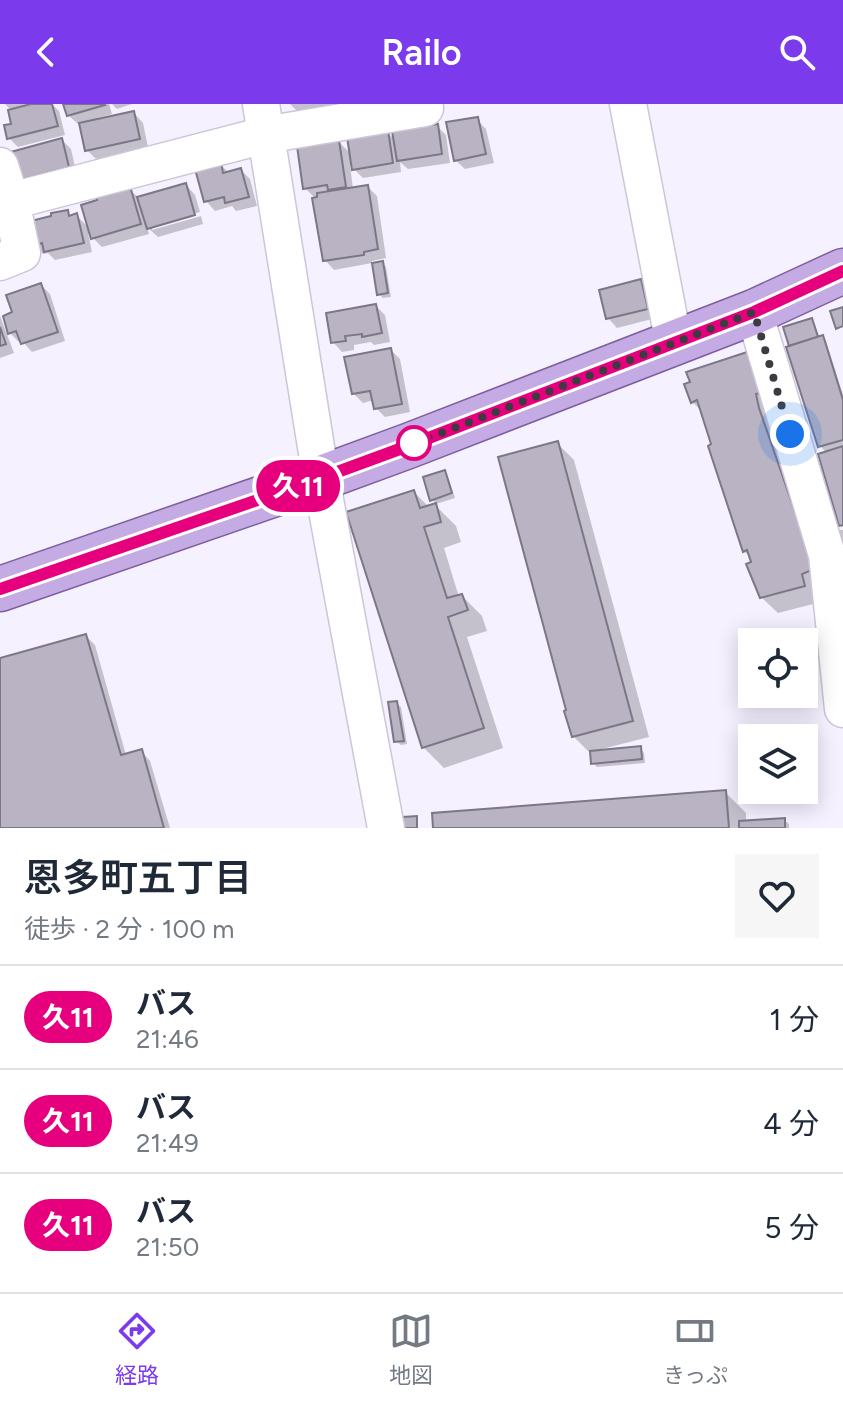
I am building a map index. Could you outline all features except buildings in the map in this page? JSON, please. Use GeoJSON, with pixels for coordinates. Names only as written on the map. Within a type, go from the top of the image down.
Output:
{"type":"FeatureCollection","features":[{"type":"Feature","properties":{"kind":"main road"},"geometry":{"type":"LineString","coordinates":[[0,589],[321,478],[674,344],[843,271]]}},
{"type":"Feature","properties":{"kind":"street"},"geometry":{"type":"LineString","coordinates":[[628,104],[674,344]]}},
{"type":"Feature","properties":{"kind":"street"},"geometry":{"type":"LineString","coordinates":[[11,201],[263,119],[425,108]]}},
{"type":"Feature","properties":{"kind":"street"},"geometry":{"type":"LineString","coordinates":[[263,119],[321,478],[386,828]]}},
{"type":"Feature","properties":{"kind":"street"},"geometry":{"type":"LineString","coordinates":[[0,166],[22,253],[0,262]]}},
{"type":"Feature","properties":{"kind":"street"},"geometry":{"type":"LineString","coordinates":[[754,312],[827,555],[843,709]]}},
{"type":"Feature","properties":{"kind":"bus line","name":"久11"},"geometry":{"type":"LineString","coordinates":[[0,589],[408,446],[754,312],[843,271]]}},
{"type":"Feature","properties":{"kind":"route"},"geometry":{"type":"LineString","coordinates":[[414,443],[408,446],[754,312],[790,434]]}}]}
